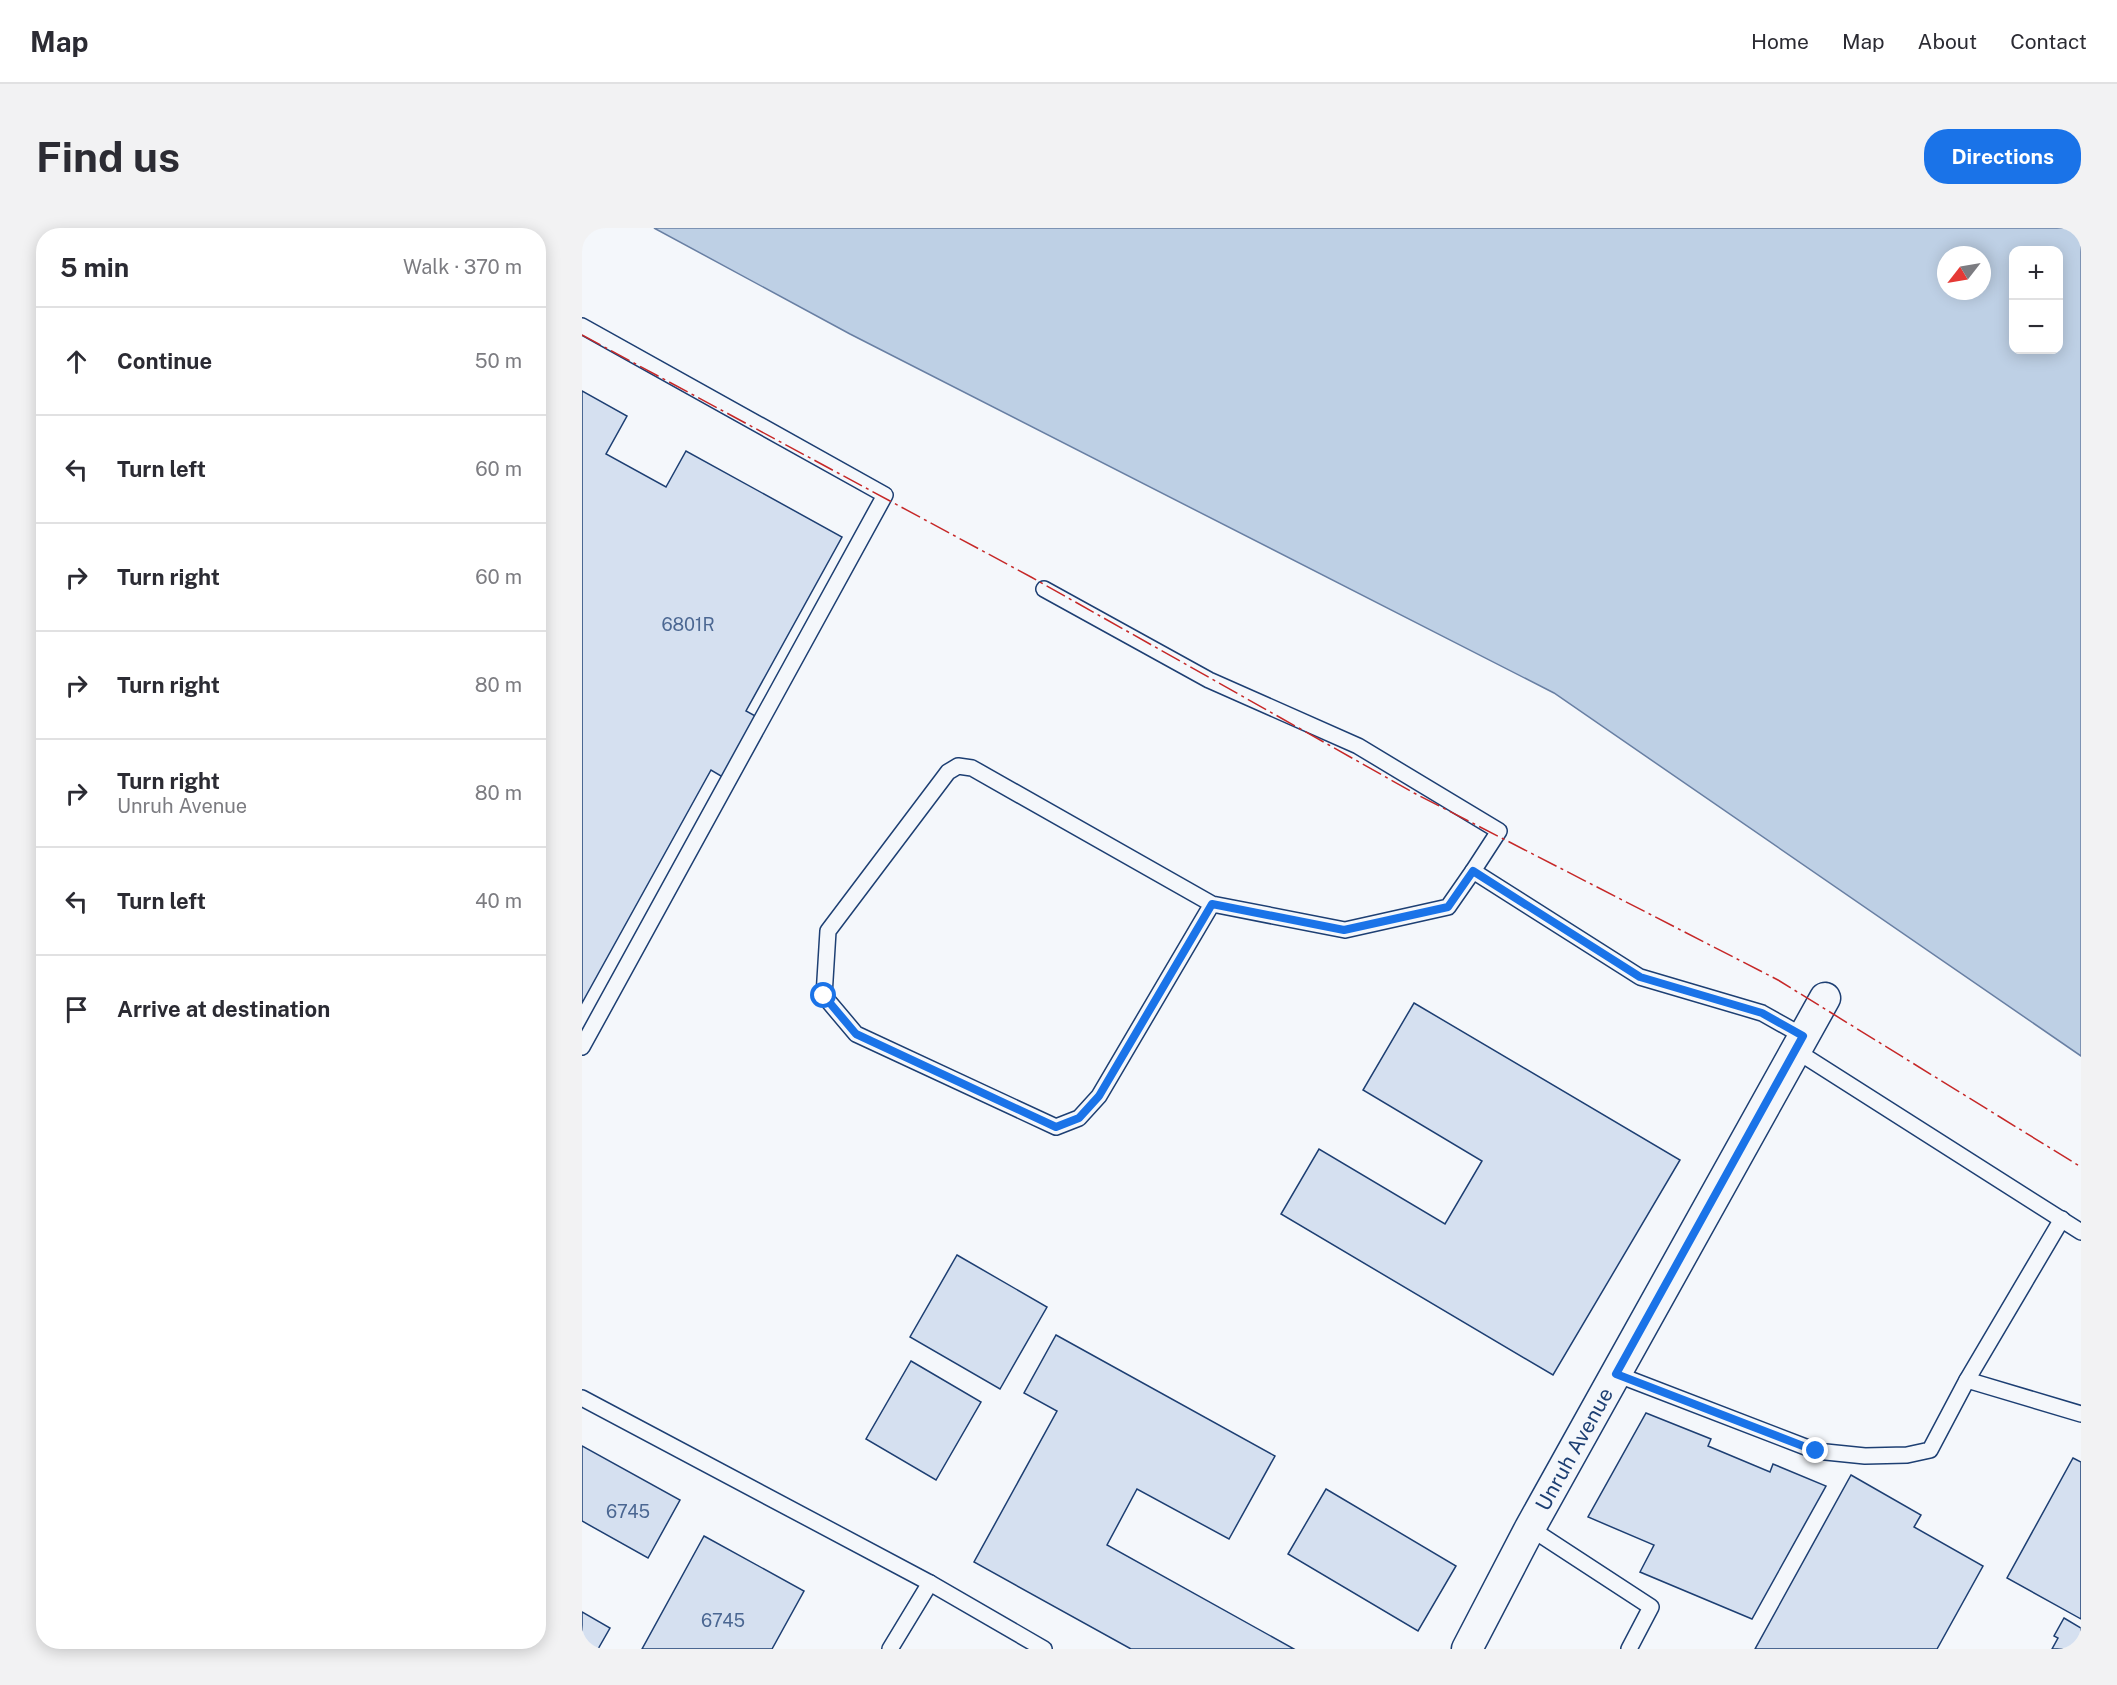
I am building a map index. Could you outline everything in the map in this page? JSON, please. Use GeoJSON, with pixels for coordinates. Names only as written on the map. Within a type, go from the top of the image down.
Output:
{"type":"FeatureCollection","features":[{"type":"Feature","properties":{"kind":"street","name":"Unruh Avenue"},"geometry":{"type":"LineString","coordinates":[[1467,1649],[1530,1528],[1825,998]]}},
{"type":"Feature","properties":{"kind":"lane"},"geometry":{"type":"LineString","coordinates":[[582,326],[885,495],[582,1047]]}},
{"type":"Feature","properties":{"kind":"lane"},"geometry":{"type":"LineString","coordinates":[[1044,589],[1209,680],[1358,746],[1500,831],[1448,907],[1344,930],[1212,904],[972,768],[958,766],[948,772],[828,931],[824,996],[856,1034],[1056,1127],[1079,1118],[1099,1096],[1212,904]]}},
{"type":"Feature","properties":{"kind":"lane"},"geometry":{"type":"LineString","coordinates":[[1473,871],[1640,977],[1762,1013],[1799,1043],[2081,1232]]}},
{"type":"Feature","properties":{"kind":"lane"},"geometry":{"type":"LineString","coordinates":[[1616,1374],[1816,1451],[1865,1456],[1907,1455],[1930,1450],[1967,1380],[2062,1219]]}},
{"type":"Feature","properties":{"kind":"lane"},"geometry":{"type":"LineString","coordinates":[[1967,1380],[2081,1414]]}},
{"type":"Feature","properties":{"kind":"lane"},"geometry":{"type":"LineString","coordinates":[[582,1398],[930,1583],[1044,1649]]}},
{"type":"Feature","properties":{"kind":"lane"},"geometry":{"type":"LineString","coordinates":[[1530,1528],[1651,1607],[1629,1649]]}},
{"type":"Feature","properties":{"kind":"lane"},"geometry":{"type":"LineString","coordinates":[[890,1649],[930,1583]]}},
{"type":"Feature","properties":{"kind":"water"},"geometry":{"type":"Polygon","coordinates":[[[654,228],[2081,228],[2081,1056],[1554,693],[850,334],[654,228]]]}},
{"type":"Feature","properties":{"kind":"building"},"geometry":{"type":"Polygon","coordinates":[[[582,391],[627,416],[606,454],[666,487],[686,451],[842,537],[746,711],[759,718],[726,779],[711,770],[582,1003],[582,391]]]}},
{"type":"Feature","properties":{"kind":"building"},"geometry":{"type":"Polygon","coordinates":[[[1414,1003],[1680,1160],[1553,1375],[1281,1214],[1319,1149],[1445,1224],[1482,1161],[1363,1090],[1414,1003]]]}},
{"type":"Feature","properties":{"kind":"building"},"geometry":{"type":"Polygon","coordinates":[[[957,1255],[1047,1307],[1000,1389],[910,1337],[957,1255]]]}},
{"type":"Feature","properties":{"kind":"building"},"geometry":{"type":"Polygon","coordinates":[[[1056,1335],[1275,1456],[1229,1539],[1137,1489],[1107,1545],[1294,1649],[1131,1649],[974,1562],[1057,1411],[1024,1393],[1056,1335]]]}},
{"type":"Feature","properties":{"kind":"building"},"geometry":{"type":"Polygon","coordinates":[[[911,1361],[981,1402],[936,1480],[866,1439],[911,1361]]]}},
{"type":"Feature","properties":{"kind":"building"},"geometry":{"type":"Polygon","coordinates":[[[1646,1413],[1711,1439],[1708,1446],[1770,1472],[1773,1464],[1826,1486],[1752,1619],[1640,1572],[1654,1545],[1588,1517],[1646,1413]]]}},
{"type":"Feature","properties":{"kind":"building"},"geometry":{"type":"Polygon","coordinates":[[[582,1446],[680,1500],[648,1558],[582,1521],[582,1446]]]}},
{"type":"Feature","properties":{"kind":"building"},"geometry":{"type":"Polygon","coordinates":[[[2073,1458],[2081,1462],[2081,1619],[2007,1578],[2073,1458]]]}},
{"type":"Feature","properties":{"kind":"building"},"geometry":{"type":"Polygon","coordinates":[[[1851,1475],[1921,1515],[1914,1527],[1983,1566],[1937,1649],[1755,1649],[1851,1475]]]}},
{"type":"Feature","properties":{"kind":"building"},"geometry":{"type":"Polygon","coordinates":[[[1326,1489],[1456,1566],[1418,1631],[1288,1554],[1326,1489]]]}},
{"type":"Feature","properties":{"kind":"building"},"geometry":{"type":"Polygon","coordinates":[[[704,1536],[804,1591],[772,1649],[642,1649],[704,1536]]]}},
{"type":"Feature","properties":{"kind":"building"},"geometry":{"type":"Polygon","coordinates":[[[582,1612],[610,1628],[598,1649],[582,1649],[582,1612]]]}},
{"type":"Feature","properties":{"kind":"building"},"geometry":{"type":"Polygon","coordinates":[[[2064,1618],[2081,1628],[2081,1649],[2052,1649],[2058,1638],[2054,1636],[2064,1618]]]}},
{"type":"Feature","properties":{"kind":"power"},"geometry":{"type":"LineString","coordinates":[[582,335],[1031,577],[1414,793],[1778,980],[2081,1167]]}},
{"type":"Feature","properties":{"kind":"route"},"geometry":{"type":"LineString","coordinates":[[824,996],[856,1034],[1056,1127],[1079,1118],[1099,1096],[1212,904],[1344,930],[1448,907],[1473,871],[1640,977],[1762,1013],[1803,1036],[1616,1374],[1816,1451]]}}]}
